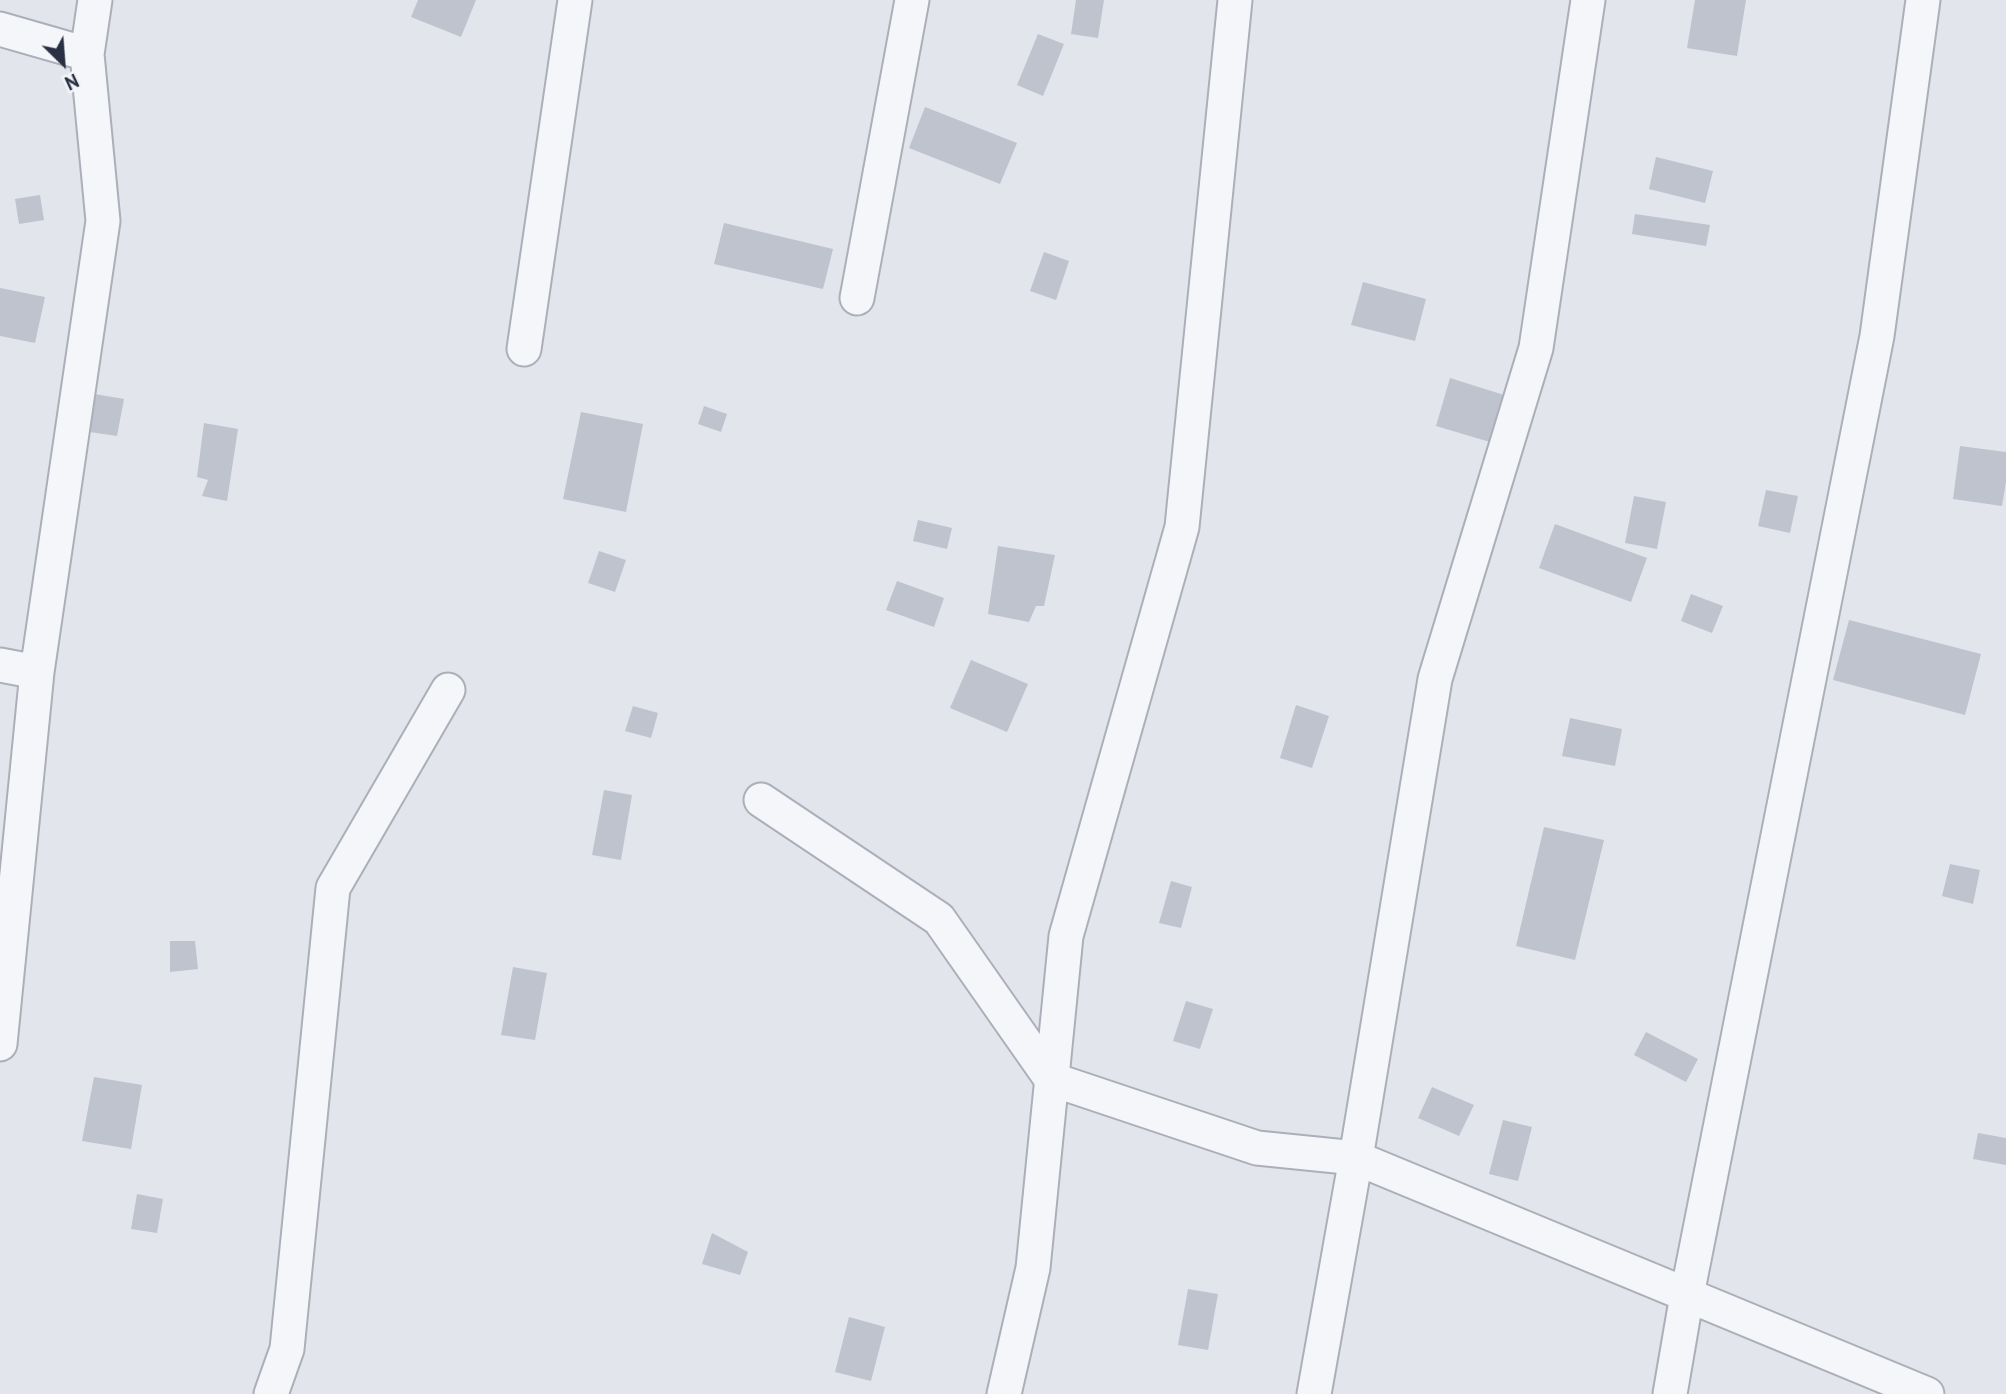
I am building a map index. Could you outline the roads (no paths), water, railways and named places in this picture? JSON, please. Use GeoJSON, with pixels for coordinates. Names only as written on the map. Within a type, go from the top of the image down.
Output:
{"type":"FeatureCollection","features":[{"type":"Feature","properties":{"kind":"street"},"geometry":{"type":"LineString","coordinates":[[0,1044],[37,672],[103,222],[87,54],[95,0]]}},
{"type":"Feature","properties":{"kind":"street"},"geometry":{"type":"LineString","coordinates":[[524,349],[575,0]]}},
{"type":"Feature","properties":{"kind":"street"},"geometry":{"type":"LineString","coordinates":[[856,298],[912,0]]}},
{"type":"Feature","properties":{"kind":"street"},"geometry":{"type":"LineString","coordinates":[[1004,1394],[1033,1268],[1066,936],[1182,527],[1235,0]]}},
{"type":"Feature","properties":{"kind":"street"},"geometry":{"type":"LineString","coordinates":[[1314,1394],[1435,679],[1536,348],[1588,0]]}},
{"type":"Feature","properties":{"kind":"street"},"geometry":{"type":"LineString","coordinates":[[1670,1394],[1687,1295],[1877,336],[1923,0]]}},
{"type":"Feature","properties":{"kind":"street"},"geometry":{"type":"LineString","coordinates":[[0,29],[87,54]]}},
{"type":"Feature","properties":{"kind":"street"},"geometry":{"type":"LineString","coordinates":[[0,664],[37,672]]}},
{"type":"Feature","properties":{"kind":"street"},"geometry":{"type":"LineString","coordinates":[[271,1394],[287,1349],[333,888],[448,690]]}},
{"type":"Feature","properties":{"kind":"street"},"geometry":{"type":"LineString","coordinates":[[761,800],[939,919],[1051,1079],[1257,1148],[1356,1158],[1927,1394]]}}]}
